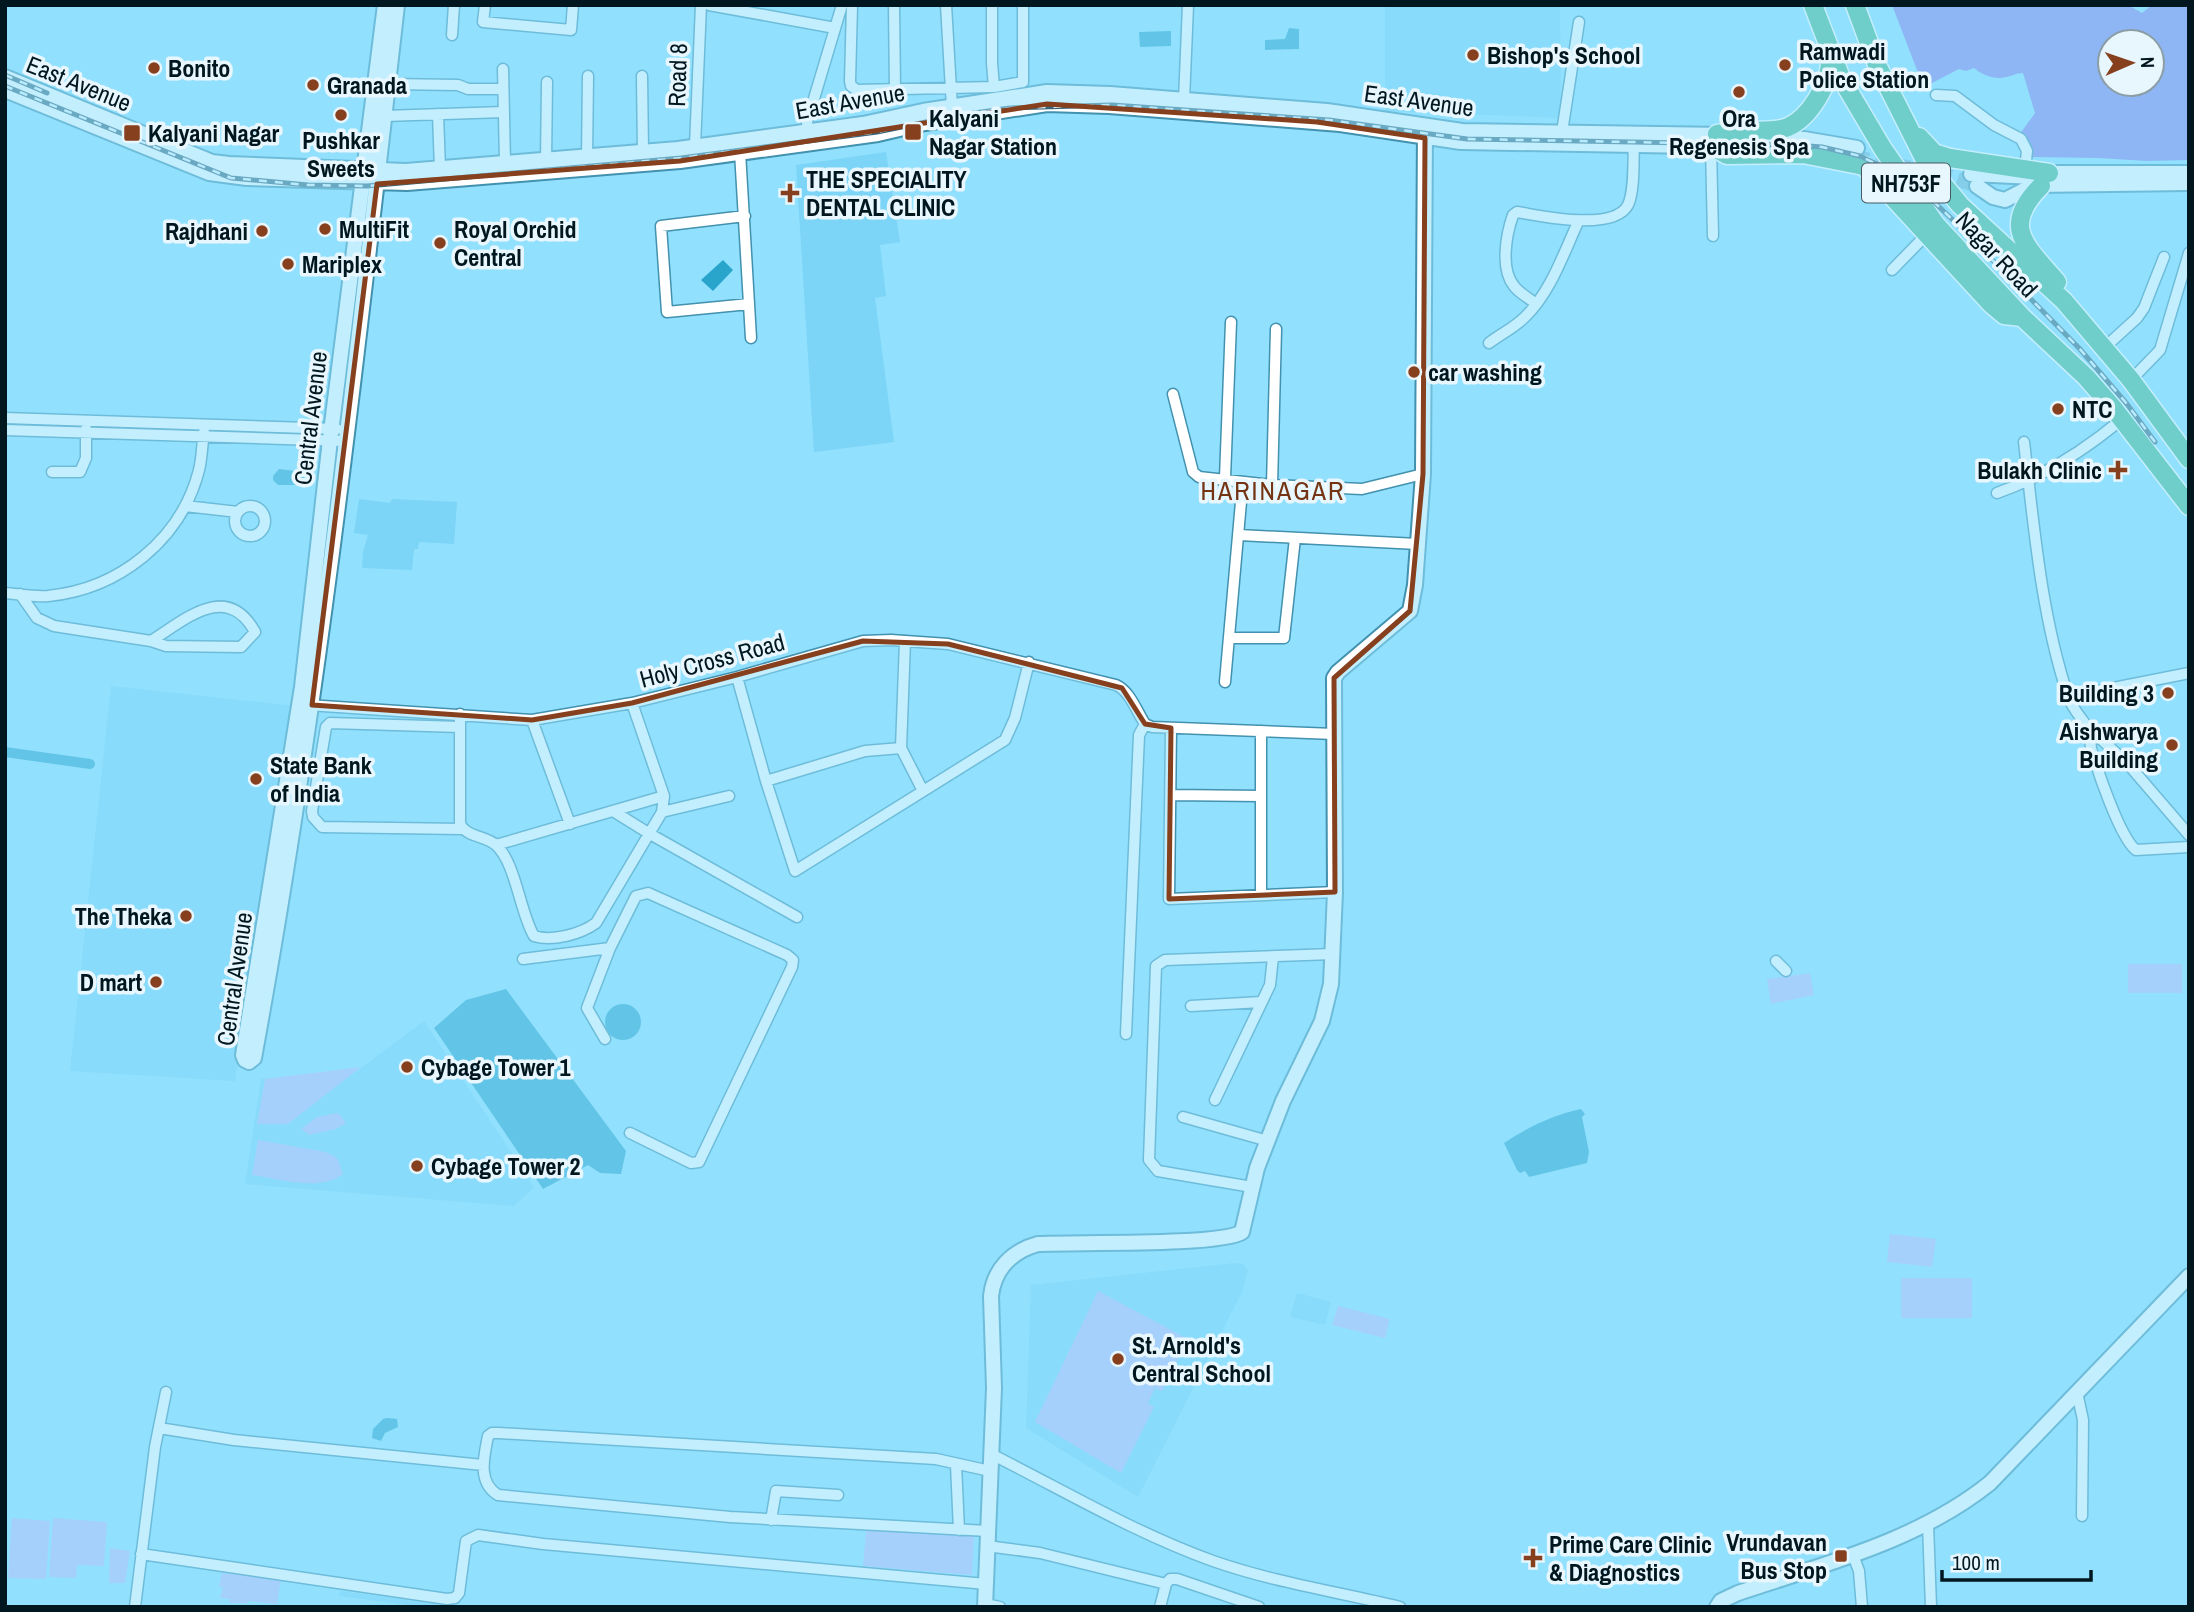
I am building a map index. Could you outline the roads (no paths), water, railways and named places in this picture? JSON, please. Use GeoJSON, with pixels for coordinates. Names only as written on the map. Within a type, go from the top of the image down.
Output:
{"type":"FeatureCollection","features":[{"type":"Feature","properties":{"kind":"highway","name":"Nagar Road"},"geometry":{"type":"LineString","coordinates":[[1813,5],[1841,79],[1932,229],[2004,315],[2022,317],[2086,377],[2189,506]]}},
{"type":"Feature","properties":{"kind":"highway","name":"Nagar Road"},"geometry":{"type":"LineString","coordinates":[[1855,5],[1878,67],[1928,166],[1960,205],[2071,309],[2131,380],[2189,459]]}},
{"type":"Feature","properties":{"kind":"highway"},"geometry":{"type":"LineString","coordinates":[[1830,52],[1828,80],[1807,114],[1793,126],[1767,130],[1736,130],[1713,138],[1727,155],[1803,154],[1864,166],[1932,229]]}},
{"type":"Feature","properties":{"kind":"highway"},"geometry":{"type":"LineString","coordinates":[[1901,115],[1927,147],[1941,156],[2025,169],[2045,179],[2020,212],[2022,237],[2060,286],[2071,309]]}},
{"type":"Feature","properties":{"kind":"street","name":"Central Avenue"},"geometry":{"type":"LineString","coordinates":[[268,941],[243,1055],[247,1062],[252,1062],[254,1058],[268,941],[347,435],[385,5]]}},
{"type":"Feature","properties":{"kind":"street","name":"Central Avenue"},"geometry":{"type":"LineString","coordinates":[[306,705],[330,434],[371,177],[384,116],[397,5]]}},
{"type":"Feature","properties":{"kind":"street"},"geometry":{"type":"LineString","coordinates":[[452,35],[454,5]]}},
{"type":"Feature","properties":{"kind":"street"},"geometry":{"type":"LineString","coordinates":[[485,5],[483,22],[570,30],[573,5]]}},
{"type":"Feature","properties":{"kind":"street","name":"Road 8"},"geometry":{"type":"LineString","coordinates":[[695,146],[701,5]]}},
{"type":"Feature","properties":{"kind":"street"},"geometry":{"type":"LineString","coordinates":[[709,5],[835,28]]}},
{"type":"Feature","properties":{"kind":"street"},"geometry":{"type":"LineString","coordinates":[[808,138],[807,122],[842,5]]}},
{"type":"Feature","properties":{"kind":"street"},"geometry":{"type":"LineString","coordinates":[[852,5],[851,86],[857,90],[994,87],[1023,82],[1023,5]]}},
{"type":"Feature","properties":{"kind":"street"},"geometry":{"type":"LineString","coordinates":[[894,5],[895,90]]}},
{"type":"Feature","properties":{"kind":"street"},"geometry":{"type":"LineString","coordinates":[[946,5],[953,113]]}},
{"type":"Feature","properties":{"kind":"street"},"geometry":{"type":"LineString","coordinates":[[992,5],[994,87]]}},
{"type":"Feature","properties":{"kind":"street"},"geometry":{"type":"LineString","coordinates":[[1184,100],[1188,5]]}},
{"type":"Feature","properties":{"kind":"street"},"geometry":{"type":"LineString","coordinates":[[1562,132],[1579,22]]}},
{"type":"Feature","properties":{"kind":"street"},"geometry":{"type":"LineString","coordinates":[[503,68],[505,163]]}},
{"type":"Feature","properties":{"kind":"street"},"geometry":{"type":"LineString","coordinates":[[587,157],[588,76]]}},
{"type":"Feature","properties":{"kind":"street"},"geometry":{"type":"LineString","coordinates":[[642,76],[643,152]]}},
{"type":"Feature","properties":{"kind":"street","name":"East Avenue"},"geometry":{"type":"LineString","coordinates":[[5,78],[212,162],[371,177],[407,183],[680,161],[808,138]]}},
{"type":"Feature","properties":{"kind":"street"},"geometry":{"type":"LineString","coordinates":[[546,160],[547,82]]}},
{"type":"Feature","properties":{"kind":"street"},"geometry":{"type":"LineString","coordinates":[[388,84],[503,89]]}},
{"type":"Feature","properties":{"kind":"street","name":"East Avenue"},"geometry":{"type":"LineString","coordinates":[[5,90],[209,173],[247,178],[371,177],[695,146],[878,134],[953,113],[1047,92],[1342,112],[1471,143],[1713,138],[1856,152]]}},
{"type":"Feature","properties":{"kind":"street"},"geometry":{"type":"LineString","coordinates":[[1936,95],[1955,96],[1994,125],[2021,139],[2027,151],[2025,169]]}},
{"type":"Feature","properties":{"kind":"street","name":"East Avenue"},"geometry":{"type":"LineString","coordinates":[[953,113],[1073,104],[1425,132],[1562,132],[1634,140]]}},
{"type":"Feature","properties":{"kind":"street"},"geometry":{"type":"LineString","coordinates":[[384,116],[504,112]]}},
{"type":"Feature","properties":{"kind":"street"},"geometry":{"type":"LineString","coordinates":[[438,114],[440,169]]}},
{"type":"Feature","properties":{"kind":"street"},"geometry":{"type":"LineString","coordinates":[[990,1606],[986,1584],[994,1388],[991,1296],[998,1270],[1019,1251],[1038,1244],[1188,1241],[1237,1235],[1245,1225],[1252,1187],[1283,1101],[1322,1021],[1331,984],[1333,954],[1334,678],[1410,611],[1415,585],[1423,474],[1425,132]]}},
{"type":"Feature","properties":{"kind":"street"},"geometry":{"type":"LineString","coordinates":[[1713,138],[1713,236]]}},
{"type":"Feature","properties":{"kind":"street"},"geometry":{"type":"LineString","coordinates":[[1536,304],[1514,287],[1506,272],[1506,250],[1513,215],[1517,212],[1569,221],[1611,217],[1627,207],[1631,196],[1634,140]]}},
{"type":"Feature","properties":{"kind":"street"},"geometry":{"type":"LineString","coordinates":[[740,152],[751,338]]}},
{"type":"Feature","properties":{"kind":"street"},"geometry":{"type":"LineString","coordinates":[[2189,173],[2045,179],[2005,200],[1993,197],[1974,180],[2035,177],[2045,179],[2189,183]]}},
{"type":"Feature","properties":{"kind":"street"},"geometry":{"type":"LineString","coordinates":[[745,216],[662,226],[667,312],[749,304]]}},
{"type":"Feature","properties":{"kind":"street"},"geometry":{"type":"LineString","coordinates":[[1489,342],[1525,317],[1536,304],[1554,275],[1579,220]]}},
{"type":"Feature","properties":{"kind":"street"},"geometry":{"type":"LineString","coordinates":[[1892,270],[1932,229]]}},
{"type":"Feature","properties":{"kind":"street"},"geometry":{"type":"LineString","coordinates":[[2131,380],[2160,350],[2189,253]]}},
{"type":"Feature","properties":{"kind":"street"},"geometry":{"type":"LineString","coordinates":[[2104,348],[2137,318],[2144,308],[2164,257]]}},
{"type":"Feature","properties":{"kind":"street"},"geometry":{"type":"LineString","coordinates":[[1225,478],[1231,322]]}},
{"type":"Feature","properties":{"kind":"street"},"geometry":{"type":"LineString","coordinates":[[1272,485],[1276,330]]}},
{"type":"Feature","properties":{"kind":"street"},"geometry":{"type":"LineString","coordinates":[[1173,394],[1195,475],[1272,485],[1362,489],[1423,474]]}},
{"type":"Feature","properties":{"kind":"street"},"geometry":{"type":"LineString","coordinates":[[5,418],[205,425],[347,435]]}},
{"type":"Feature","properties":{"kind":"street"},"geometry":{"type":"LineString","coordinates":[[1997,493],[2029,482],[2100,437],[2122,419]]}},
{"type":"Feature","properties":{"kind":"street"},"geometry":{"type":"LineString","coordinates":[[52,472],[80,472],[86,458],[86,421]]}},
{"type":"Feature","properties":{"kind":"street"},"geometry":{"type":"LineString","coordinates":[[5,593],[46,596],[102,584],[132,566],[159,544],[185,506],[199,468],[205,425]]}},
{"type":"Feature","properties":{"kind":"street"},"geometry":{"type":"LineString","coordinates":[[5,430],[203,437],[330,434]]}},
{"type":"Feature","properties":{"kind":"street"},"geometry":{"type":"LineString","coordinates":[[2024,442],[2043,593],[2068,697],[2074,711],[2128,764],[2189,835]]}},
{"type":"Feature","properties":{"kind":"street"},"geometry":{"type":"LineString","coordinates":[[1225,682],[1241,502]]}},
{"type":"Feature","properties":{"kind":"street"},"geometry":{"type":"LineString","coordinates":[[185,506],[238,512]]}},
{"type":"Feature","properties":{"kind":"street"},"geometry":{"type":"LineString","coordinates":[[1240,535],[1418,544]]}},
{"type":"Feature","properties":{"kind":"street"},"geometry":{"type":"LineString","coordinates":[[1230,638],[1284,638],[1295,538]]}},
{"type":"Feature","properties":{"kind":"street"},"geometry":{"type":"LineString","coordinates":[[20,594],[37,618],[54,626],[151,640],[166,646],[242,648],[255,632],[248,620],[230,606],[210,607],[151,640]]}},
{"type":"Feature","properties":{"kind":"street","name":"Holy Cross Road"},"geometry":{"type":"LineString","coordinates":[[306,705],[532,720],[632,703],[737,677],[863,641],[905,641],[948,644],[1116,685],[1127,694],[1145,724]]}},
{"type":"Feature","properties":{"kind":"street"},"geometry":{"type":"LineString","coordinates":[[905,641],[901,748],[923,791]]}},
{"type":"Feature","properties":{"kind":"street"},"geometry":{"type":"LineString","coordinates":[[737,677],[795,871],[993,750],[1005,740],[1015,718],[1029,662]]}},
{"type":"Feature","properties":{"kind":"street"},"geometry":{"type":"LineString","coordinates":[[2068,697],[2189,673]]}},
{"type":"Feature","properties":{"kind":"street"},"geometry":{"type":"LineString","coordinates":[[460,727],[330,723],[325,733],[313,817],[322,827],[463,829],[496,845],[506,861],[530,929],[534,936],[548,939],[588,928],[596,923],[662,812],[663,796],[632,703]]}},
{"type":"Feature","properties":{"kind":"street"},"geometry":{"type":"LineString","coordinates":[[460,714],[460,824],[463,829]]}},
{"type":"Feature","properties":{"kind":"street"},"geometry":{"type":"LineString","coordinates":[[532,720],[570,824]]}},
{"type":"Feature","properties":{"kind":"street"},"geometry":{"type":"LineString","coordinates":[[1126,1034],[1139,735],[1145,724],[1171,728],[1335,734]]}},
{"type":"Feature","properties":{"kind":"street"},"geometry":{"type":"LineString","coordinates":[[1171,728],[1169,899],[1335,892]]}},
{"type":"Feature","properties":{"kind":"street"},"geometry":{"type":"LineString","coordinates":[[2090,729],[2091,746],[2129,845],[2136,850],[2189,847]]}},
{"type":"Feature","properties":{"kind":"street"},"geometry":{"type":"LineString","coordinates":[[1261,731],[1261,895]]}},
{"type":"Feature","properties":{"kind":"street"},"geometry":{"type":"LineString","coordinates":[[766,781],[865,751],[901,748]]}},
{"type":"Feature","properties":{"kind":"street"},"geometry":{"type":"LineString","coordinates":[[1171,795],[1261,796]]}},
{"type":"Feature","properties":{"kind":"street"},"geometry":{"type":"LineString","coordinates":[[496,845],[663,796]]}},
{"type":"Feature","properties":{"kind":"street"},"geometry":{"type":"LineString","coordinates":[[662,812],[729,796]]}},
{"type":"Feature","properties":{"kind":"street"},"geometry":{"type":"LineString","coordinates":[[613,811],[797,917]]}},
{"type":"Feature","properties":{"kind":"street"},"geometry":{"type":"LineString","coordinates":[[606,1039],[587,1008],[610,948],[636,896],[649,893],[793,960],[699,1162],[691,1163],[630,1133]]}},
{"type":"Feature","properties":{"kind":"street"},"geometry":{"type":"LineString","coordinates":[[523,959],[610,948]]}},
{"type":"Feature","properties":{"kind":"street"},"geometry":{"type":"LineString","coordinates":[[1252,1187],[1158,1171],[1149,1160],[1156,966],[1165,960],[1333,954]]}},
{"type":"Feature","properties":{"kind":"street"},"geometry":{"type":"LineString","coordinates":[[1215,1100],[1272,976],[1273,957]]}},
{"type":"Feature","properties":{"kind":"street"},"geometry":{"type":"LineString","coordinates":[[1776,961],[1786,971]]}},
{"type":"Feature","properties":{"kind":"street"},"geometry":{"type":"LineString","coordinates":[[1191,1006],[1261,1002]]}},
{"type":"Feature","properties":{"kind":"street"},"geometry":{"type":"LineString","coordinates":[[1183,1117],[1268,1141]]}},
{"type":"Feature","properties":{"kind":"street"},"geometry":{"type":"LineString","coordinates":[[1717,1607],[1721,1601],[1738,1593],[1853,1555],[1928,1524],[1973,1497],[1990,1483],[2189,1276]]}},
{"type":"Feature","properties":{"kind":"street"},"geometry":{"type":"LineString","coordinates":[[135,1607],[166,1392]]}},
{"type":"Feature","properties":{"kind":"street"},"geometry":{"type":"LineString","coordinates":[[2077,1392],[2083,1420],[2082,1516]]}},
{"type":"Feature","properties":{"kind":"street"},"geometry":{"type":"LineString","coordinates":[[159,1428],[234,1440],[483,1465]]}},
{"type":"Feature","properties":{"kind":"street"},"geometry":{"type":"LineString","coordinates":[[990,1471],[936,1459],[499,1433],[488,1436],[483,1465],[485,1482],[490,1490],[498,1495],[771,1520],[959,1530],[1166,1584]]}},
{"type":"Feature","properties":{"kind":"street"},"geometry":{"type":"LineString","coordinates":[[991,1454],[1132,1528],[1216,1562],[1401,1607]]}},
{"type":"Feature","properties":{"kind":"street"},"geometry":{"type":"LineString","coordinates":[[956,1465],[959,1530]]}},
{"type":"Feature","properties":{"kind":"street"},"geometry":{"type":"LineString","coordinates":[[771,1520],[776,1491],[838,1495]]}},
{"type":"Feature","properties":{"kind":"street"},"geometry":{"type":"LineString","coordinates":[[1928,1524],[1931,1607]]}},
{"type":"Feature","properties":{"kind":"street"},"geometry":{"type":"LineString","coordinates":[[141,1555],[447,1599],[455,1598],[458,1592],[466,1541],[478,1535],[543,1544],[986,1584]]}},
{"type":"Feature","properties":{"kind":"street"},"geometry":{"type":"LineString","coordinates":[[1853,1555],[1859,1571],[1862,1607]]}},
{"type":"Feature","properties":{"kind":"street"},"geometry":{"type":"LineString","coordinates":[[1160,1607],[1170,1579],[1177,1579],[1259,1607]]}},
{"type":"Feature","properties":{"kind":"waterway"},"geometry":{"type":"LineString","coordinates":[[5,752],[90,764]]}},
{"type":"Feature","properties":{"kind":"tunnel"},"geometry":{"type":"LineString","coordinates":[[1855,157],[1943,174],[1977,186]]}},
{"type":"Feature","properties":{"kind":"railway"},"geometry":{"type":"LineString","coordinates":[[5,75],[47,93]]}},
{"type":"Feature","properties":{"kind":"railway"},"geometry":{"type":"LineString","coordinates":[[5,86],[231,178],[308,185],[367,186],[681,158],[877,132],[1010,108],[1112,105],[1329,120],[1467,139],[1822,147],[1860,156],[1897,174],[1933,201],[2079,348],[2127,404],[2155,442]]}},
{"type":"Feature","properties":{"kind":"place","name":"Bishop's School"},"geometry":{"type":"Point","coordinates":[1473,55]}},
{"type":"Feature","properties":{"kind":"place","name":"Ramwadi Police Station"},"geometry":{"type":"Point","coordinates":[1785,65]}},
{"type":"Feature","properties":{"kind":"place","name":"Bonito"},"geometry":{"type":"Point","coordinates":[154,68]}},
{"type":"Feature","properties":{"kind":"place","name":"Granada"},"geometry":{"type":"Point","coordinates":[313,85]}},
{"type":"Feature","properties":{"kind":"place","name":"Ora Regenesis Spa"},"geometry":{"type":"Point","coordinates":[1739,92]}},
{"type":"Feature","properties":{"kind":"place","name":"Pushkar Sweets"},"geometry":{"type":"Point","coordinates":[341,115]}},
{"type":"Feature","properties":{"kind":"place","name":"Kalyani Nagar Station"},"geometry":{"type":"Point","coordinates":[913,132]}},
{"type":"Feature","properties":{"kind":"place","name":"Kalyani Nagar"},"geometry":{"type":"Point","coordinates":[132,133]}},
{"type":"Feature","properties":{"kind":"place","name":"THE SPECIALITY DENTAL CLINIC"},"geometry":{"type":"Point","coordinates":[790,193]}},
{"type":"Feature","properties":{"kind":"place","name":"MultiFit"},"geometry":{"type":"Point","coordinates":[325,229]}},
{"type":"Feature","properties":{"kind":"place","name":"Rajdhani"},"geometry":{"type":"Point","coordinates":[262,231]}},
{"type":"Feature","properties":{"kind":"place","name":"Royal Orchid Central"},"geometry":{"type":"Point","coordinates":[440,243]}},
{"type":"Feature","properties":{"kind":"place","name":"Mariplex"},"geometry":{"type":"Point","coordinates":[288,264]}},
{"type":"Feature","properties":{"kind":"place","name":"car washing"},"geometry":{"type":"Point","coordinates":[1414,372]}},
{"type":"Feature","properties":{"kind":"place","name":"NTC"},"geometry":{"type":"Point","coordinates":[2058,409]}},
{"type":"Feature","properties":{"kind":"place","name":"Bulakh Clinic"},"geometry":{"type":"Point","coordinates":[2118,470]}},
{"type":"Feature","properties":{"kind":"place","name":"Building 3"},"geometry":{"type":"Point","coordinates":[2168,693]}},
{"type":"Feature","properties":{"kind":"place","name":"Aishwarya Building"},"geometry":{"type":"Point","coordinates":[2172,745]}},
{"type":"Feature","properties":{"kind":"place","name":"State Bank of India"},"geometry":{"type":"Point","coordinates":[256,779]}},
{"type":"Feature","properties":{"kind":"place","name":"The Theka"},"geometry":{"type":"Point","coordinates":[186,916]}},
{"type":"Feature","properties":{"kind":"place","name":"D mart"},"geometry":{"type":"Point","coordinates":[156,982]}},
{"type":"Feature","properties":{"kind":"place","name":"Cybage Tower 1"},"geometry":{"type":"Point","coordinates":[407,1067]}},
{"type":"Feature","properties":{"kind":"place","name":"Cybage Tower 2"},"geometry":{"type":"Point","coordinates":[417,1166]}},
{"type":"Feature","properties":{"kind":"place","name":"St. Arnold's Central School"},"geometry":{"type":"Point","coordinates":[1118,1359]}},
{"type":"Feature","properties":{"kind":"place","name":"Vrundavan Bus Stop"},"geometry":{"type":"Point","coordinates":[1841,1556]}},
{"type":"Feature","properties":{"kind":"place","name":"Prime Care Clinic & Diagnostics"},"geometry":{"type":"Point","coordinates":[1533,1558]}},
{"type":"Feature","properties":{"kind":"district","name":"HARINAGAR"},"geometry":{"type":"Point","coordinates":[1273,490]}}]}
